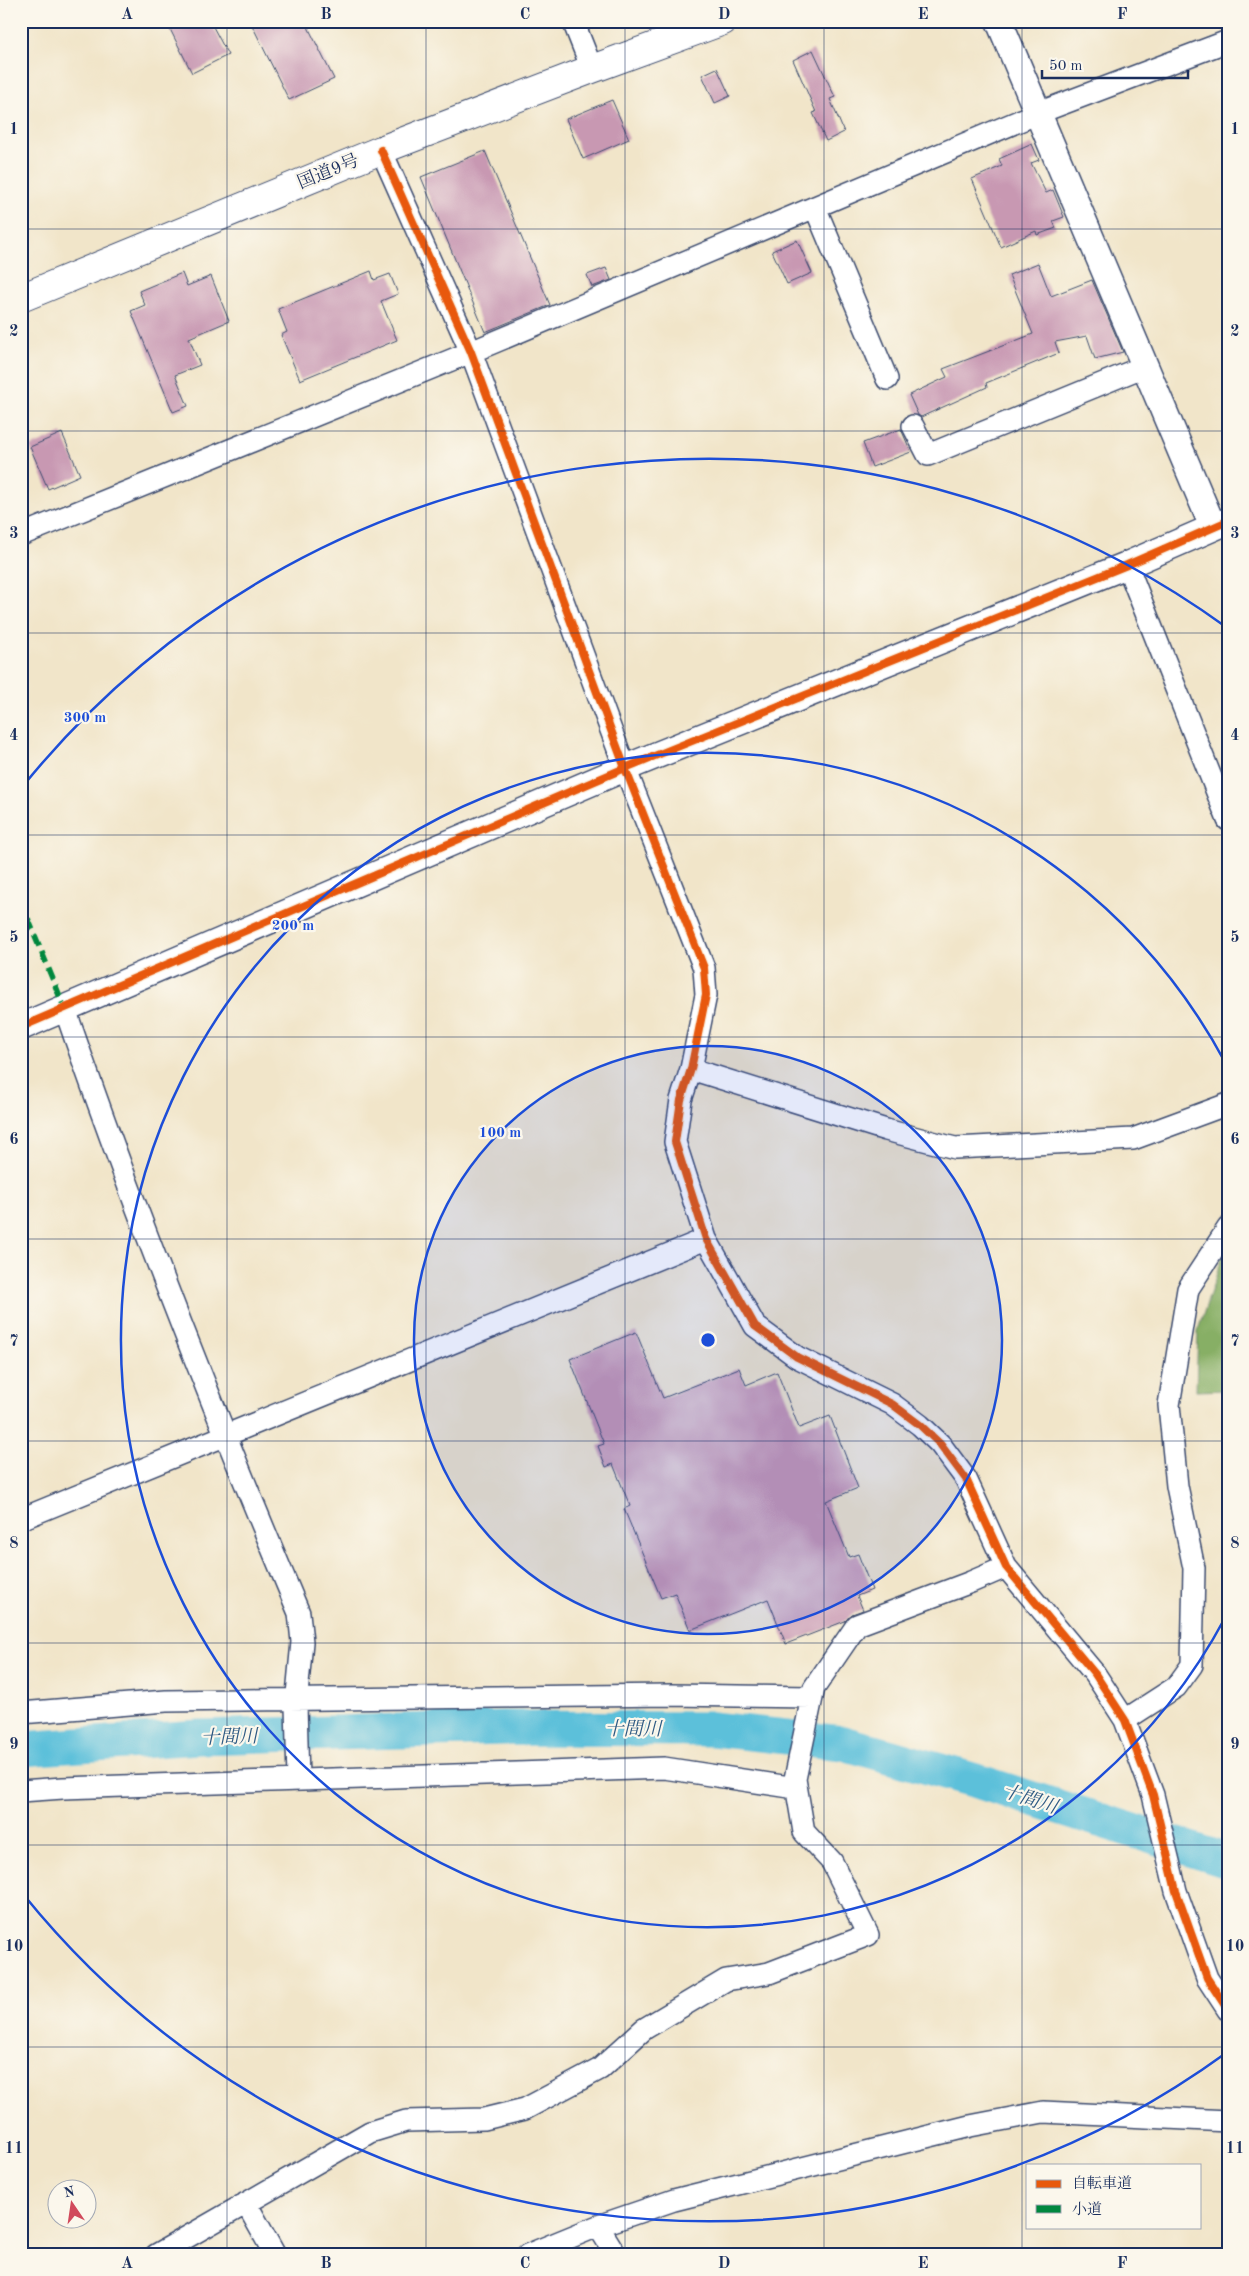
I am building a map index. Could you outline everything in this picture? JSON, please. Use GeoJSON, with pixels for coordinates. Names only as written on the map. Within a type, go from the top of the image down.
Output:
{"type":"FeatureCollection","features":[{"type":"Feature","properties":{"kind":"highway","name":"国道9号"},"geometry":{"type":"LineString","coordinates":[[21,298],[381,150],[723,21]]}},
{"type":"Feature","properties":{"kind":"street"},"geometry":{"type":"LineString","coordinates":[[573,21],[592,69]]}},
{"type":"Feature","properties":{"kind":"street"},"geometry":{"type":"LineString","coordinates":[[21,1027],[625,768],[1127,565],[1220,524],[1145,366],[999,21]]}},
{"type":"Feature","properties":{"kind":"street"},"geometry":{"type":"LineString","coordinates":[[21,535],[471,352],[1038,113],[1228,40]]}},
{"type":"Feature","properties":{"kind":"street"},"geometry":{"type":"LineString","coordinates":[[381,150],[471,352],[625,768],[704,968],[706,996],[691,1068],[681,1100],[675,1142],[706,1239],[755,1326],[798,1357],[835,1378],[892,1404],[920,1425],[940,1444],[966,1479],[1006,1567],[1095,1674],[1126,1720],[1153,1795],[1176,1891],[1207,1978],[1228,2010]]}},
{"type":"Feature","properties":{"kind":"street"},"geometry":{"type":"LineString","coordinates":[[815,207],[887,379]]}},
{"type":"Feature","properties":{"kind":"street"},"geometry":{"type":"LineString","coordinates":[[913,426],[928,455],[1145,366]]}},
{"type":"Feature","properties":{"kind":"street"},"geometry":{"type":"LineString","coordinates":[[1127,565],[1228,820]]}},
{"type":"Feature","properties":{"kind":"street"},"geometry":{"type":"LineString","coordinates":[[65,1009],[110,1138],[225,1437],[299,1613],[302,1642],[297,1702],[298,1774]]}},
{"type":"Feature","properties":{"kind":"street"},"geometry":{"type":"LineString","coordinates":[[691,1068],[886,1130],[955,1148],[1133,1139],[1228,1104]]}},
{"type":"Feature","properties":{"kind":"street"},"geometry":{"type":"LineString","coordinates":[[1126,1720],[1176,1687],[1192,1665],[1194,1568],[1177,1486],[1169,1405],[1188,1289],[1228,1228]]}},
{"type":"Feature","properties":{"kind":"street"},"geometry":{"type":"LineString","coordinates":[[21,1519],[706,1239]]}},
{"type":"Feature","properties":{"kind":"street"},"geometry":{"type":"LineString","coordinates":[[156,2255],[370,2132],[406,2121],[484,2118],[525,2110],[600,2069],[644,2029],[726,1980],[769,1973],[868,1935],[832,1862],[804,1832],[796,1783],[814,1688],[857,1626],[1006,1567]]}},
{"type":"Feature","properties":{"kind":"street"},"geometry":{"type":"LineString","coordinates":[[21,1713],[166,1701],[297,1702],[672,1695],[810,1702]]}},
{"type":"Feature","properties":{"kind":"street"},"geometry":{"type":"LineString","coordinates":[[21,1791],[298,1774],[664,1768],[796,1783]]}},
{"type":"Feature","properties":{"kind":"street"},"geometry":{"type":"LineString","coordinates":[[527,2255],[598,2226],[674,2200],[970,2126],[1043,2112],[1228,2121]]}},
{"type":"Feature","properties":{"kind":"street"},"geometry":{"type":"LineString","coordinates":[[246,2203],[275,2255]]}},
{"type":"Feature","properties":{"kind":"street"},"geometry":{"type":"LineString","coordinates":[[598,2226],[616,2255]]}},
{"type":"Feature","properties":{"kind":"green space"},"geometry":{"type":"Polygon","coordinates":[[[1228,1247],[1228,1390],[1196,1391],[1198,1330],[1224,1252],[1228,1247]]]}},
{"type":"Feature","properties":{"kind":"building"},"geometry":{"type":"Polygon","coordinates":[[[166,21],[210,21],[228,55],[192,73],[166,21]]]}},
{"type":"Feature","properties":{"kind":"building"},"geometry":{"type":"Polygon","coordinates":[[[250,21],[305,21],[334,79],[289,100],[250,21]]]}},
{"type":"Feature","properties":{"kind":"building"},"geometry":{"type":"Polygon","coordinates":[[[813,50],[835,97],[830,99],[844,132],[826,141],[813,113],[816,112],[793,60],[813,50]]]}},
{"type":"Feature","properties":{"kind":"building"},"geometry":{"type":"Polygon","coordinates":[[[717,68],[730,96],[715,103],[702,75],[717,68]]]}},
{"type":"Feature","properties":{"kind":"building"},"geometry":{"type":"Polygon","coordinates":[[[612,100],[629,139],[583,159],[566,119],[612,100]]]}},
{"type":"Feature","properties":{"kind":"building"},"geometry":{"type":"Polygon","coordinates":[[[1032,144],[1039,160],[1031,163],[1046,193],[1053,190],[1064,217],[1053,221],[1056,228],[1037,235],[1036,231],[1001,247],[972,179],[1002,166],[999,159],[1032,144]]]}},
{"type":"Feature","properties":{"kind":"building"},"geometry":{"type":"Polygon","coordinates":[[[485,151],[550,305],[485,332],[421,177],[485,151]]]}},
{"type":"Feature","properties":{"kind":"building"},"geometry":{"type":"Polygon","coordinates":[[[797,240],[812,273],[787,284],[772,251],[797,240]]]}},
{"type":"Feature","properties":{"kind":"building"},"geometry":{"type":"Polygon","coordinates":[[[1038,263],[1051,296],[1092,280],[1123,352],[1095,359],[1087,336],[1055,342],[1059,353],[986,383],[987,387],[921,417],[918,415],[909,395],[947,377],[943,369],[1033,334],[1009,275],[1038,263]]]}},
{"type":"Feature","properties":{"kind":"building"},"geometry":{"type":"Polygon","coordinates":[[[606,268],[611,280],[592,287],[587,275],[606,268]]]}},
{"type":"Feature","properties":{"kind":"building"},"geometry":{"type":"Polygon","coordinates":[[[371,271],[374,280],[390,274],[398,294],[381,301],[397,340],[300,380],[281,335],[287,332],[278,309],[371,271]]]}},
{"type":"Feature","properties":{"kind":"building"},"geometry":{"type":"Polygon","coordinates":[[[182,273],[187,286],[211,276],[229,321],[189,338],[200,365],[175,375],[188,406],[173,412],[131,311],[145,305],[139,291],[182,273]]]}},
{"type":"Feature","properties":{"kind":"building"},"geometry":{"type":"Polygon","coordinates":[[[901,429],[911,452],[872,467],[863,443],[901,429]]]}},
{"type":"Feature","properties":{"kind":"building"},"geometry":{"type":"Polygon","coordinates":[[[62,433],[80,475],[48,489],[30,447],[62,433]]]}},
{"type":"Feature","properties":{"kind":"building"},"geometry":{"type":"Polygon","coordinates":[[[636,1332],[663,1398],[739,1368],[746,1385],[777,1372],[799,1428],[830,1416],[858,1488],[826,1501],[849,1557],[858,1554],[872,1590],[857,1596],[863,1610],[852,1614],[845,1621],[786,1644],[768,1599],[690,1630],[675,1593],[661,1598],[624,1509],[630,1506],[613,1464],[606,1467],[598,1446],[604,1444],[570,1359],[636,1332]]]}},
{"type":"Feature","properties":{"kind":"waterway","name":"十間川"},"geometry":{"type":"LineString","coordinates":[[21,1749],[199,1737],[503,1728],[712,1729],[843,1743],[980,1782],[1228,1861]]}},
{"type":"Feature","properties":{"kind":"marked path"},"geometry":{"type":"LineString","coordinates":[[21,902],[65,1009]]}},
{"type":"Feature","properties":{"kind":"cycle path"},"geometry":{"type":"LineString","coordinates":[[381,150],[471,352],[625,768],[704,968],[706,995],[691,1069],[681,1100],[675,1142],[706,1239],[755,1326],[797,1357],[892,1404],[920,1425],[940,1444],[966,1479],[1006,1567],[1095,1674],[1125,1720],[1153,1795],[1176,1891],[1207,1978],[1228,2010]]}},
{"type":"Feature","properties":{"kind":"cycle path"},"geometry":{"type":"LineString","coordinates":[[21,1027],[625,768],[1127,565],[1228,521]]}}]}
